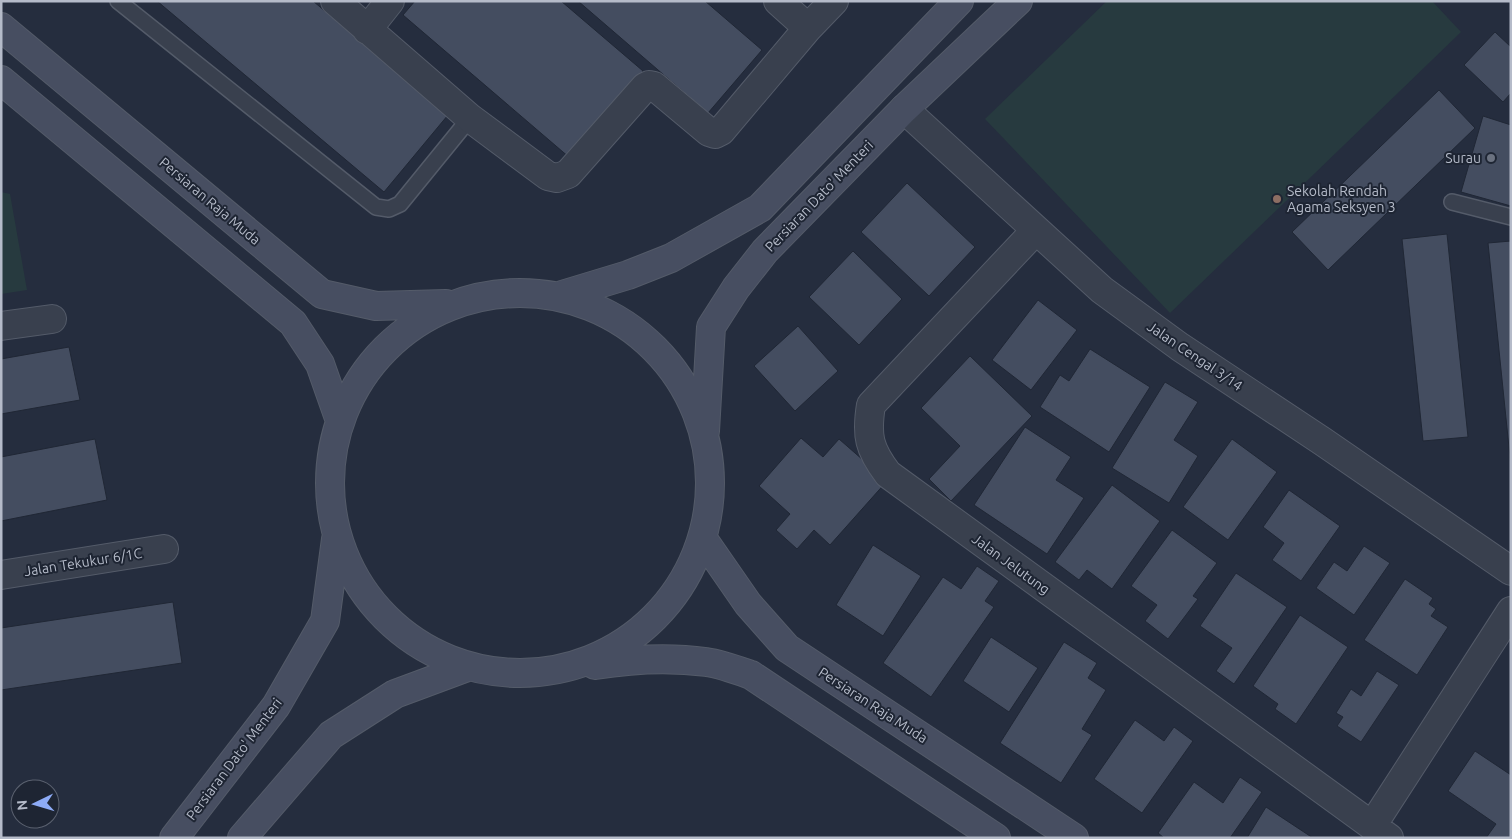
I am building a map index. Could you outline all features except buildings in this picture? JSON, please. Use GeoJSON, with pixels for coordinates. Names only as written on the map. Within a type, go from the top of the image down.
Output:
{"type":"FeatureCollection","features":[{"type":"Feature","properties":{"kind":"main road"},"geometry":{"type":"LineString","coordinates":[[562,295],[628,275],[671,258],[760,208],[959,1]]}},
{"type":"Feature","properties":{"kind":"main road","name":"Persiaran Dato' Menteri"},"geometry":{"type":"LineString","coordinates":[[705,436],[711,327],[736,288],[764,251],[904,109],[1018,1]]}},
{"type":"Feature","properties":{"kind":"main road","name":"Persiaran Raja Muda"},"geometry":{"type":"LineString","coordinates":[[1,27],[322,294],[376,306],[446,304]]}},
{"type":"Feature","properties":{"kind":"main road"},"geometry":{"type":"LineString","coordinates":[[1,80],[293,323],[320,364],[339,418]]}},
{"type":"Feature","properties":{"kind":"main road"},"geometry":{"type":"LineString","coordinates":[[573,668],[630,640],[675,596],[703,539],[711,487],[705,436],[676,372],[626,322],[562,295],[503,290],[446,304],[380,350],[339,418],[328,478],[336,538],[364,596],[408,640],[465,668],[519,676],[573,668],[617,661],[664,658],[708,662],[751,674],[996,838]]}},
{"type":"Feature","properties":{"kind":"main road","name":"Persiaran Dato' Menteri"},"geometry":{"type":"LineString","coordinates":[[174,838],[276,706],[325,621],[336,538]]}},
{"type":"Feature","properties":{"kind":"main road","name":"Persiaran Raja Muda"},"geometry":{"type":"LineString","coordinates":[[703,539],[748,604],[787,648],[1074,838]]}},
{"type":"Feature","properties":{"kind":"main road"},"geometry":{"type":"LineString","coordinates":[[242,838],[331,735],[395,694],[465,668]]}},
{"type":"Feature","properties":{"kind":"street"},"geometry":{"type":"LineString","coordinates":[[335,1],[470,118],[548,176],[557,178],[568,174],[645,87],[650,85],[654,86],[709,132],[715,134],[721,131],[808,28],[834,1]]}},
{"type":"Feature","properties":{"kind":"street"},"geometry":{"type":"LineString","coordinates":[[367,30],[390,1]]}},
{"type":"Feature","properties":{"kind":"street"},"geometry":{"type":"LineString","coordinates":[[778,1],[808,28]]}},
{"type":"Feature","properties":{"kind":"street","name":"Jalan Cengal 3/14"},"geometry":{"type":"LineString","coordinates":[[904,109],[1102,290],[1180,347],[1322,441],[1511,571]]}},
{"type":"Feature","properties":{"kind":"street","name":"Jalan Jelutung"},"geometry":{"type":"LineString","coordinates":[[1036,230],[871,405],[868,425],[870,444],[877,460],[888,474],[1381,832]]}},
{"type":"Feature","properties":{"kind":"street"},"geometry":{"type":"LineString","coordinates":[[1,326],[52,319]]}},
{"type":"Feature","properties":{"kind":"street","name":"Jalan Tekukur 6/1C"},"geometry":{"type":"LineString","coordinates":[[1,575],[164,549]]}},
{"type":"Feature","properties":{"kind":"street"},"geometry":{"type":"LineString","coordinates":[[1381,832],[1511,611]]}},
{"type":"Feature","properties":{"kind":"lane"},"geometry":{"type":"LineString","coordinates":[[118,1],[376,207],[389,209],[400,204],[470,118]]}},
{"type":"Feature","properties":{"kind":"lane"},"geometry":{"type":"LineString","coordinates":[[1452,202],[1511,218]]}},
{"type":"Feature","properties":{"kind":"green space"},"geometry":{"type":"Polygon","coordinates":[[[1107,1],[1432,1],[1461,32],[1170,313],[985,119],[1107,1]]]}},
{"type":"Feature","properties":{"kind":"green space"},"geometry":{"type":"Polygon","coordinates":[[[1,192],[10,194],[27,290],[1,294],[1,192]]]}},
{"type":"Feature","properties":{"kind":"place","name":"Surau"},"geometry":{"type":"Point","coordinates":[1491,158]}},
{"type":"Feature","properties":{"kind":"place","name":"Sekolah Rendah Agama Seksyen 3"},"geometry":{"type":"Point","coordinates":[1277,199]}}]}
